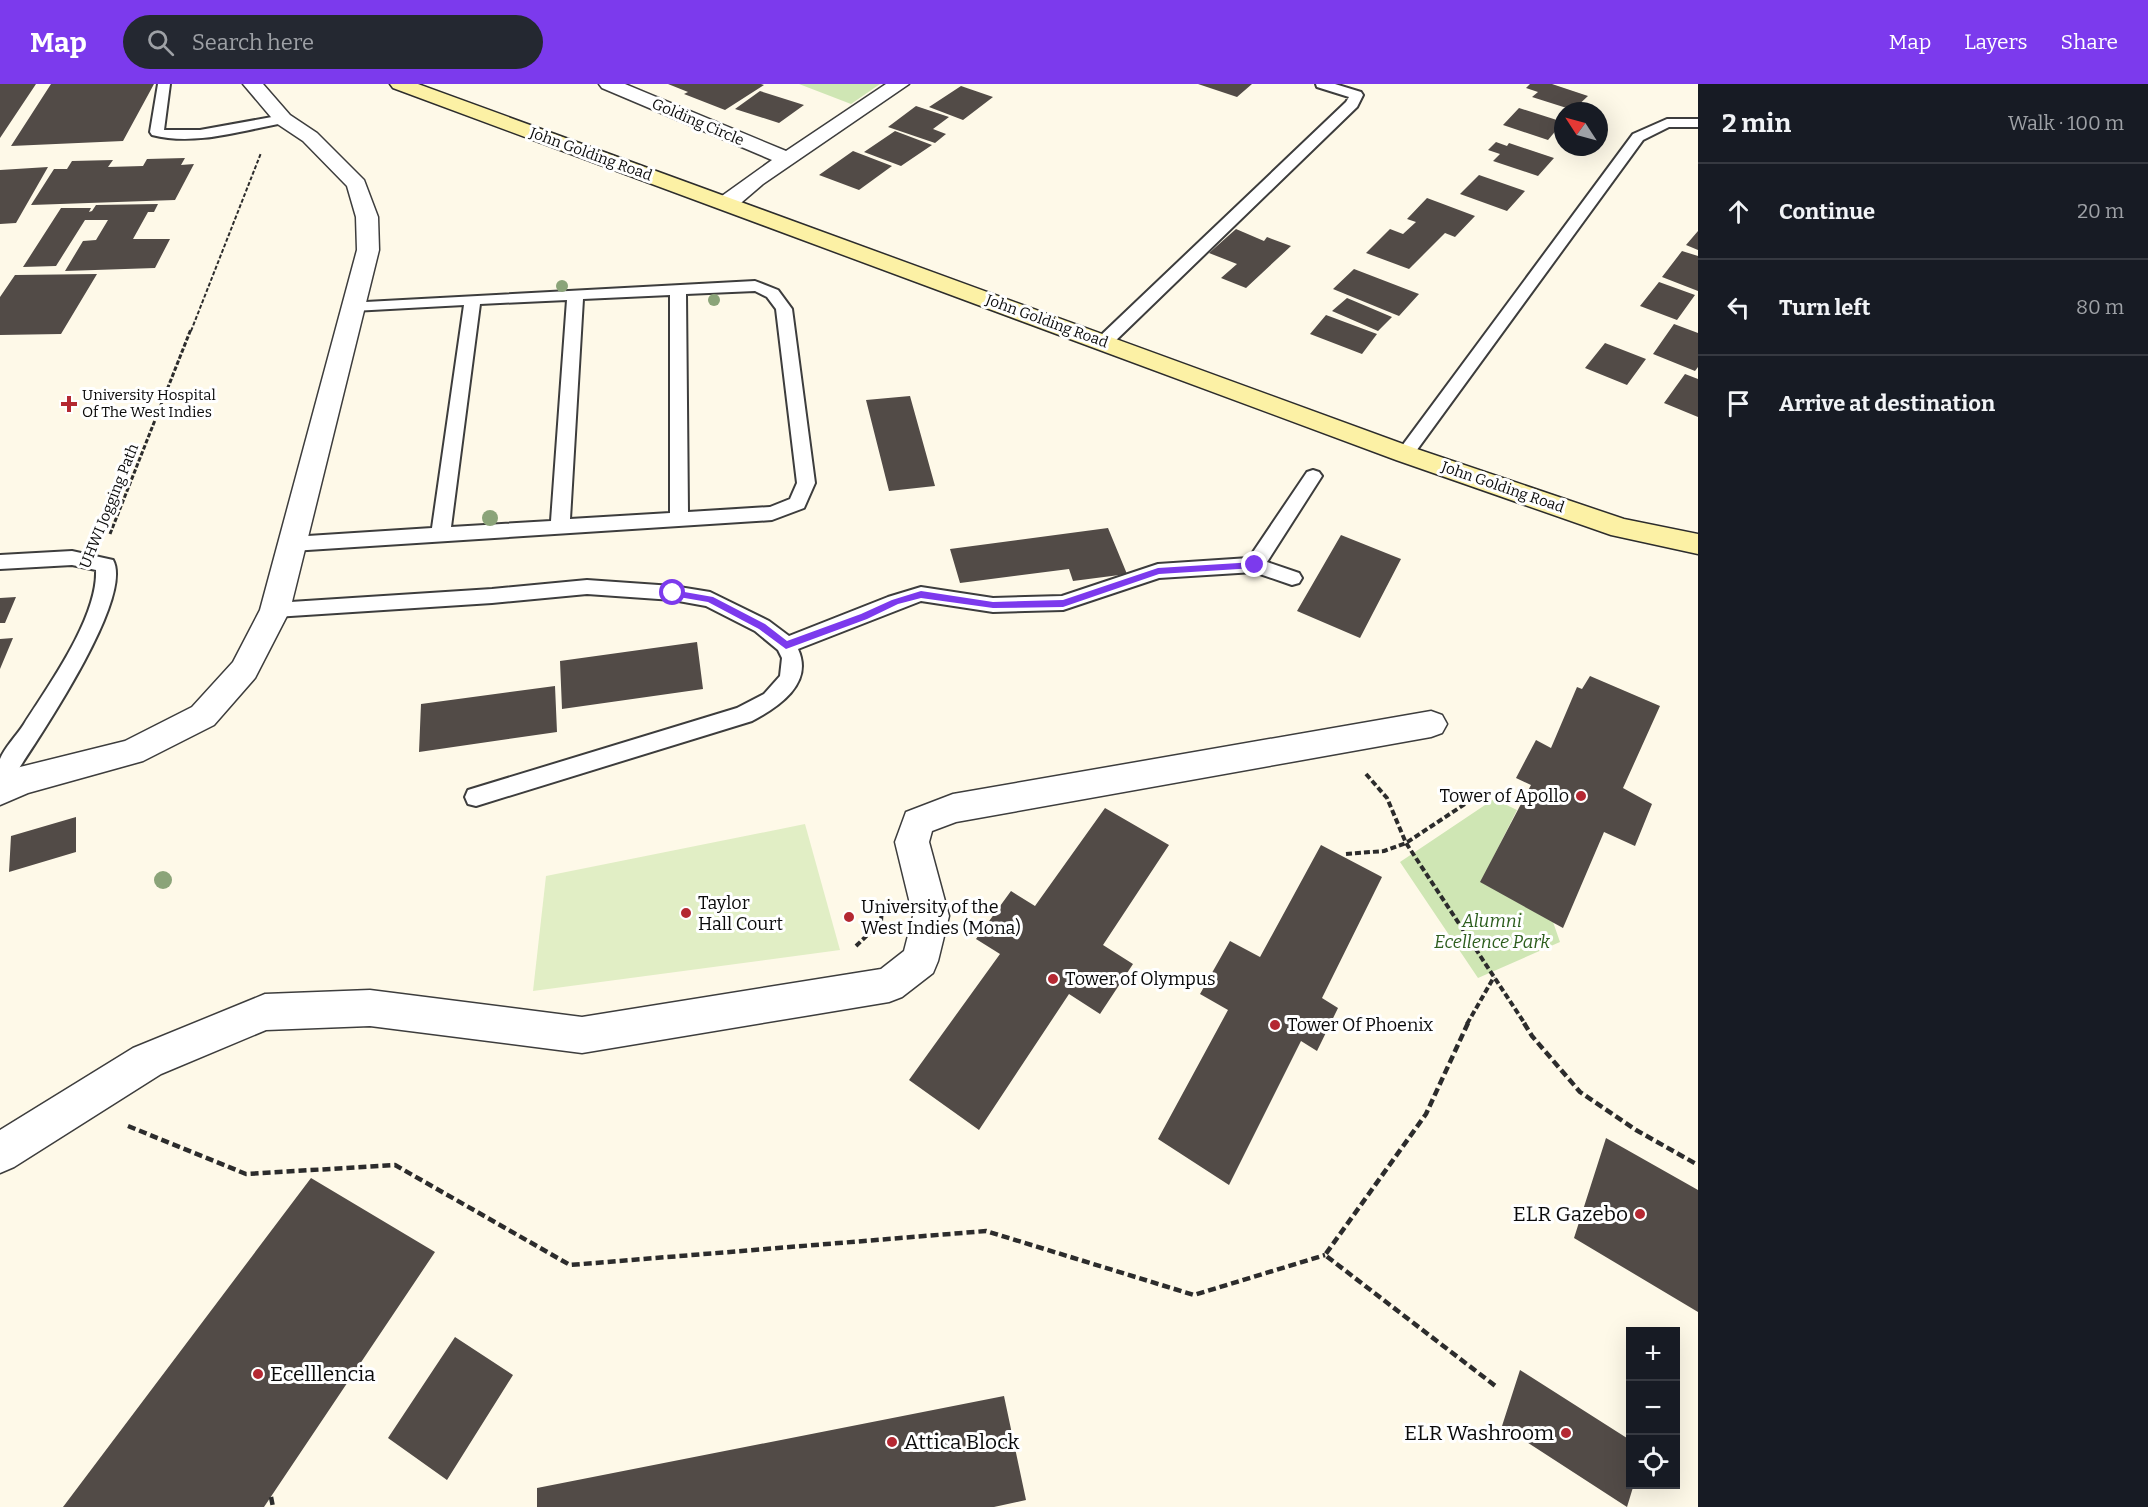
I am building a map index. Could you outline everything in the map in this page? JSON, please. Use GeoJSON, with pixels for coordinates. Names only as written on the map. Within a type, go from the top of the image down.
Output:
{"type":"FeatureCollection","features":[{"type":"Feature","properties":{"kind":"street"},"geometry":{"type":"LineString","coordinates":[[0,791],[20,781],[132,752],[203,716],[244,670],[275,610],[368,250],[367,217],[357,184],[309,137],[271,121],[253,84]]}},
{"type":"Feature","properties":{"kind":"street","name":"John Golding Road"},"geometry":{"type":"LineString","coordinates":[[400,84],[1406,454],[1621,528],[1698,544]]}},
{"type":"Feature","properties":{"kind":"street","name":"Golding Circle"},"geometry":{"type":"LineString","coordinates":[[609,84],[787,159]]}},
{"type":"Feature","properties":{"kind":"street"},"geometry":{"type":"LineString","coordinates":[[727,203],[787,159],[899,84]]}},
{"type":"Feature","properties":{"kind":"street"},"geometry":{"type":"LineString","coordinates":[[0,1153],[147,1061],[265,1012],[370,1008],[582,1035],[889,985],[920,961],[931,916],[912,842],[918,822],[953,808],[1431,724]]}},
{"type":"Feature","properties":{"kind":"lane"},"geometry":{"type":"LineString","coordinates":[[164,84],[157,132],[166,136],[183,136],[271,121]]}},
{"type":"Feature","properties":{"kind":"lane"},"geometry":{"type":"LineString","coordinates":[[1104,342],[1353,104],[1356,95],[1322,84]]}},
{"type":"Feature","properties":{"kind":"lane"},"geometry":{"type":"LineString","coordinates":[[1406,454],[1638,137],[1667,123],[1698,123]]}},
{"type":"Feature","properties":{"kind":"lane"},"geometry":{"type":"LineString","coordinates":[[292,544],[772,513],[796,503],[806,483],[784,309],[779,298],[771,290],[755,286],[353,306]]}},
{"type":"Feature","properties":{"kind":"lane"},"geometry":{"type":"LineString","coordinates":[[678,290],[679,519]]}},
{"type":"Feature","properties":{"kind":"lane"},"geometry":{"type":"LineString","coordinates":[[560,527],[575,295]]}},
{"type":"Feature","properties":{"kind":"lane"},"geometry":{"type":"LineString","coordinates":[[441,534],[473,300]]}},
{"type":"Feature","properties":{"kind":"lane"},"geometry":{"type":"LineString","coordinates":[[1255,565],[1313,476]]}},
{"type":"Feature","properties":{"kind":"lane"},"geometry":{"type":"LineString","coordinates":[[0,562],[72,558],[106,565],[109,572],[104,596],[77,657],[0,778]]}},
{"type":"Feature","properties":{"kind":"lane"},"geometry":{"type":"LineString","coordinates":[[786,645],[921,594],[993,605],[1063,603],[1158,571],[1255,565],[1292,578]]}},
{"type":"Feature","properties":{"kind":"lane"},"geometry":{"type":"LineString","coordinates":[[275,610],[492,596],[587,587],[673,593],[710,599],[762,626],[786,645],[792,658],[790,680],[772,700],[744,715],[476,796]]}},
{"type":"Feature","properties":{"kind":"path","name":"UHWI Jogging Path"},"geometry":{"type":"LineString","coordinates":[[98,563],[265,144],[271,121]]}},
{"type":"Feature","properties":{"kind":"path"},"geometry":{"type":"LineString","coordinates":[[1336,739],[1387,798],[1406,843],[1532,1036],[1580,1092],[1636,1130],[1698,1165]]}},
{"type":"Feature","properties":{"kind":"path"},"geometry":{"type":"LineString","coordinates":[[1346,854],[1384,851],[1406,843],[1474,798]]}},
{"type":"Feature","properties":{"kind":"path"},"geometry":{"type":"LineString","coordinates":[[76,1106],[246,1174],[395,1165],[570,1265],[986,1231],[1194,1295],[1325,1256],[1426,1114],[1458,1041],[1494,977]]}},
{"type":"Feature","properties":{"kind":"path"},"geometry":{"type":"LineString","coordinates":[[1325,1256],[1498,1388]]}},
{"type":"Feature","properties":{"kind":"path"},"geometry":{"type":"LineString","coordinates":[[271,1497],[273,1507]]}},
{"type":"Feature","properties":{"kind":"green space"},"geometry":{"type":"Polygon","coordinates":[[[799,84],[880,84],[851,104],[799,84]]]}},
{"type":"Feature","properties":{"kind":"green space","name":"Alumni Ecellence Park"},"geometry":{"type":"Polygon","coordinates":[[[1494,799],[1517,810],[1481,882],[1553,922],[1560,942],[1478,978],[1400,862],[1494,799]]]}},
{"type":"Feature","properties":{"kind":"green space","name":"Taylor Hall Court"},"geometry":{"type":"Polygon","coordinates":[[[805,824],[840,950],[533,991],[546,876],[805,824]]]}},
{"type":"Feature","properties":{"kind":"building"},"geometry":{"type":"Polygon","coordinates":[[[0,84],[36,84],[0,138],[0,84]]]}},
{"type":"Feature","properties":{"kind":"building"},"geometry":{"type":"Polygon","coordinates":[[[51,84],[154,84],[123,141],[11,146],[51,84]]]}},
{"type":"Feature","properties":{"kind":"building"},"geometry":{"type":"Polygon","coordinates":[[[668,84],[764,85],[725,110],[684,94],[688,92],[668,84]]]}},
{"type":"Feature","properties":{"kind":"building"},"geometry":{"type":"Polygon","coordinates":[[[1198,84],[1252,84],[1237,97],[1198,84]]]}},
{"type":"Feature","properties":{"kind":"building"},"geometry":{"type":"Polygon","coordinates":[[[1530,84],[1552,84],[1588,96],[1582,102],[1554,102],[1554,104],[1532,97],[1538,92],[1526,88],[1530,84]]]}},
{"type":"Feature","properties":{"kind":"building"},"geometry":{"type":"Polygon","coordinates":[[[961,86],[993,97],[963,120],[929,107],[961,86]]]}},
{"type":"Feature","properties":{"kind":"building"},"geometry":{"type":"Polygon","coordinates":[[[760,91],[804,105],[779,123],[735,109],[760,91]]]}},
{"type":"Feature","properties":{"kind":"building"},"geometry":{"type":"Polygon","coordinates":[[[916,106],[949,117],[933,129],[946,134],[935,143],[888,127],[916,106]]]}},
{"type":"Feature","properties":{"kind":"building"},"geometry":{"type":"Polygon","coordinates":[[[1519,108],[1554,119],[1554,133],[1548,140],[1503,125],[1519,108]]]}},
{"type":"Feature","properties":{"kind":"building"},"geometry":{"type":"Polygon","coordinates":[[[895,131],[932,145],[901,166],[864,152],[895,131]]]}},
{"type":"Feature","properties":{"kind":"building"},"geometry":{"type":"Polygon","coordinates":[[[1496,142],[1507,146],[1509,143],[1554,158],[1538,176],[1493,161],[1500,154],[1488,150],[1496,142]]]}},
{"type":"Feature","properties":{"kind":"building"},"geometry":{"type":"Polygon","coordinates":[[[853,151],[892,166],[859,190],[819,175],[853,151]]]}},
{"type":"Feature","properties":{"kind":"building"},"geometry":{"type":"Polygon","coordinates":[[[185,158],[181,165],[194,164],[175,200],[31,205],[54,169],[67,169],[72,161],[113,160],[108,167],[143,166],[147,159],[185,158]]]}},
{"type":"Feature","properties":{"kind":"building"},"geometry":{"type":"Polygon","coordinates":[[[48,167],[16,223],[0,224],[0,170],[48,167]]]}},
{"type":"Feature","properties":{"kind":"building"},"geometry":{"type":"Polygon","coordinates":[[[1479,175],[1525,191],[1507,211],[1460,194],[1479,175]]]}},
{"type":"Feature","properties":{"kind":"building"},"geometry":{"type":"Polygon","coordinates":[[[1427,198],[1475,216],[1455,237],[1445,233],[1409,269],[1366,253],[1390,229],[1403,234],[1416,222],[1407,219],[1427,198]]]}},
{"type":"Feature","properties":{"kind":"building"},"geometry":{"type":"Polygon","coordinates":[[[158,204],[154,212],[148,212],[133,239],[170,239],[155,268],[65,271],[83,241],[96,240],[108,220],[85,220],[56,266],[23,267],[61,208],[91,208],[89,212],[96,205],[158,204]]]}},
{"type":"Feature","properties":{"kind":"building"},"geometry":{"type":"Polygon","coordinates":[[[1236,229],[1264,241],[1267,237],[1291,246],[1246,288],[1221,278],[1237,264],[1209,253],[1236,229]]]}},
{"type":"Feature","properties":{"kind":"building"},"geometry":{"type":"Polygon","coordinates":[[[1698,231],[1698,250],[1686,245],[1698,231]]]}},
{"type":"Feature","properties":{"kind":"building"},"geometry":{"type":"Polygon","coordinates":[[[1682,251],[1698,256],[1698,291],[1662,277],[1682,251]]]}},
{"type":"Feature","properties":{"kind":"building"},"geometry":{"type":"Polygon","coordinates":[[[1354,269],[1419,294],[1399,316],[1333,289],[1354,269]]]}},
{"type":"Feature","properties":{"kind":"building"},"geometry":{"type":"Polygon","coordinates":[[[97,274],[61,334],[0,335],[0,297],[15,275],[97,274]]]}},
{"type":"Feature","properties":{"kind":"building"},"geometry":{"type":"Polygon","coordinates":[[[1659,282],[1695,295],[1677,320],[1640,306],[1659,282]]]}},
{"type":"Feature","properties":{"kind":"building"},"geometry":{"type":"Polygon","coordinates":[[[1347,298],[1392,317],[1378,331],[1332,311],[1347,298]]]}},
{"type":"Feature","properties":{"kind":"building"},"geometry":{"type":"Polygon","coordinates":[[[1326,315],[1377,334],[1362,354],[1310,334],[1326,315]]]}},
{"type":"Feature","properties":{"kind":"building"},"geometry":{"type":"Polygon","coordinates":[[[1674,324],[1698,333],[1698,367],[1695,371],[1653,354],[1674,324]]]}},
{"type":"Feature","properties":{"kind":"building"},"geometry":{"type":"Polygon","coordinates":[[[1605,343],[1646,359],[1627,385],[1585,368],[1605,343]]]}},
{"type":"Feature","properties":{"kind":"building"},"geometry":{"type":"Polygon","coordinates":[[[1685,374],[1698,379],[1698,417],[1664,403],[1685,374]]]}},
{"type":"Feature","properties":{"kind":"building"},"geometry":{"type":"Polygon","coordinates":[[[910,396],[935,486],[889,491],[866,400],[910,396]]]}},
{"type":"Feature","properties":{"kind":"building"},"geometry":{"type":"Polygon","coordinates":[[[1108,528],[1127,574],[1073,581],[1069,569],[960,583],[950,549],[1108,528]]]}},
{"type":"Feature","properties":{"kind":"building"},"geometry":{"type":"Polygon","coordinates":[[[1341,535],[1401,559],[1360,638],[1297,611],[1341,535]]]}},
{"type":"Feature","properties":{"kind":"building"},"geometry":{"type":"Polygon","coordinates":[[[16,597],[5,623],[0,623],[0,598],[16,597]]]}},
{"type":"Feature","properties":{"kind":"building"},"geometry":{"type":"Polygon","coordinates":[[[13,638],[0,669],[0,639],[13,638]]]}},
{"type":"Feature","properties":{"kind":"building"},"geometry":{"type":"Polygon","coordinates":[[[697,642],[703,689],[562,709],[560,661],[697,642]]]}},
{"type":"Feature","properties":{"kind":"building","name":"Tower of Apollo"},"geometry":{"type":"Polygon","coordinates":[[[1590,676],[1660,706],[1623,788],[1652,804],[1635,846],[1604,832],[1563,928],[1480,882],[1531,785],[1516,778],[1536,740],[1551,748],[1577,687],[1582,689],[1590,676]]]}},
{"type":"Feature","properties":{"kind":"building"},"geometry":{"type":"Polygon","coordinates":[[[555,686],[557,732],[419,752],[421,704],[555,686]]]}},
{"type":"Feature","properties":{"kind":"building","name":"Tower of Olympus"},"geometry":{"type":"Polygon","coordinates":[[[1105,808],[1169,845],[1103,945],[1133,964],[1100,1014],[1069,994],[979,1130],[909,1080],[1000,954],[976,939],[1011,891],[1035,906],[1105,808]]]}},
{"type":"Feature","properties":{"kind":"building"},"geometry":{"type":"Polygon","coordinates":[[[76,817],[76,852],[9,872],[11,836],[76,817]]]}},
{"type":"Feature","properties":{"kind":"building","name":"Tower Of Phoenix"},"geometry":{"type":"Polygon","coordinates":[[[1321,845],[1382,877],[1322,998],[1338,1008],[1317,1051],[1301,1041],[1229,1185],[1158,1139],[1228,1010],[1200,994],[1230,941],[1260,957],[1321,845]]]}},
{"type":"Feature","properties":{"kind":"building","name":"ELR Gazebo"},"geometry":{"type":"Polygon","coordinates":[[[1606,1138],[1698,1190],[1698,1312],[1574,1238],[1606,1138]]]}},
{"type":"Feature","properties":{"kind":"building","name":"Ecelllencia"},"geometry":{"type":"Polygon","coordinates":[[[311,1178],[435,1252],[264,1507],[63,1507],[311,1178]]]}},
{"type":"Feature","properties":{"kind":"building"},"geometry":{"type":"Polygon","coordinates":[[[455,1337],[513,1375],[447,1480],[388,1438],[455,1337]]]}},
{"type":"Feature","properties":{"kind":"building","name":"ELR Washroom"},"geometry":{"type":"Polygon","coordinates":[[[1520,1370],[1626,1437],[1626,1489],[1632,1489],[1627,1507],[1502,1426],[1520,1370]]]}},
{"type":"Feature","properties":{"kind":"building","name":"Attica Block"},"geometry":{"type":"Polygon","coordinates":[[[1004,1396],[1026,1500],[994,1507],[537,1507],[537,1488],[1004,1396]]]}},
{"type":"Feature","properties":{"kind":"place","name":"University Hospital Of The West Indies"},"geometry":{"type":"Point","coordinates":[69,404]}},
{"type":"Feature","properties":{"kind":"place","name":"Tower of Apollo"},"geometry":{"type":"Point","coordinates":[1581,796]}},
{"type":"Feature","properties":{"kind":"place","name":"Taylor Hall Court"},"geometry":{"type":"Point","coordinates":[686,913]}},
{"type":"Feature","properties":{"kind":"place","name":"University of the West Indies (Mona)"},"geometry":{"type":"Point","coordinates":[849,917]}},
{"type":"Feature","properties":{"kind":"place","name":"Tower of Olympus"},"geometry":{"type":"Point","coordinates":[1053,979]}},
{"type":"Feature","properties":{"kind":"place","name":"Tower Of Phoenix"},"geometry":{"type":"Point","coordinates":[1275,1025]}},
{"type":"Feature","properties":{"kind":"place","name":"ELR Gazebo"},"geometry":{"type":"Point","coordinates":[1640,1214]}},
{"type":"Feature","properties":{"kind":"place","name":"Ecelllencia"},"geometry":{"type":"Point","coordinates":[258,1374]}},
{"type":"Feature","properties":{"kind":"place","name":"ELR Washroom"},"geometry":{"type":"Point","coordinates":[1566,1433]}},
{"type":"Feature","properties":{"kind":"place","name":"Attica Block"},"geometry":{"type":"Point","coordinates":[892,1442]}},
{"type":"Feature","properties":{"kind":"route"},"geometry":{"type":"LineString","coordinates":[[673,593],[710,599],[762,626],[786,645],[921,594],[993,605],[1063,603],[1158,571],[1255,565]]}}]}
